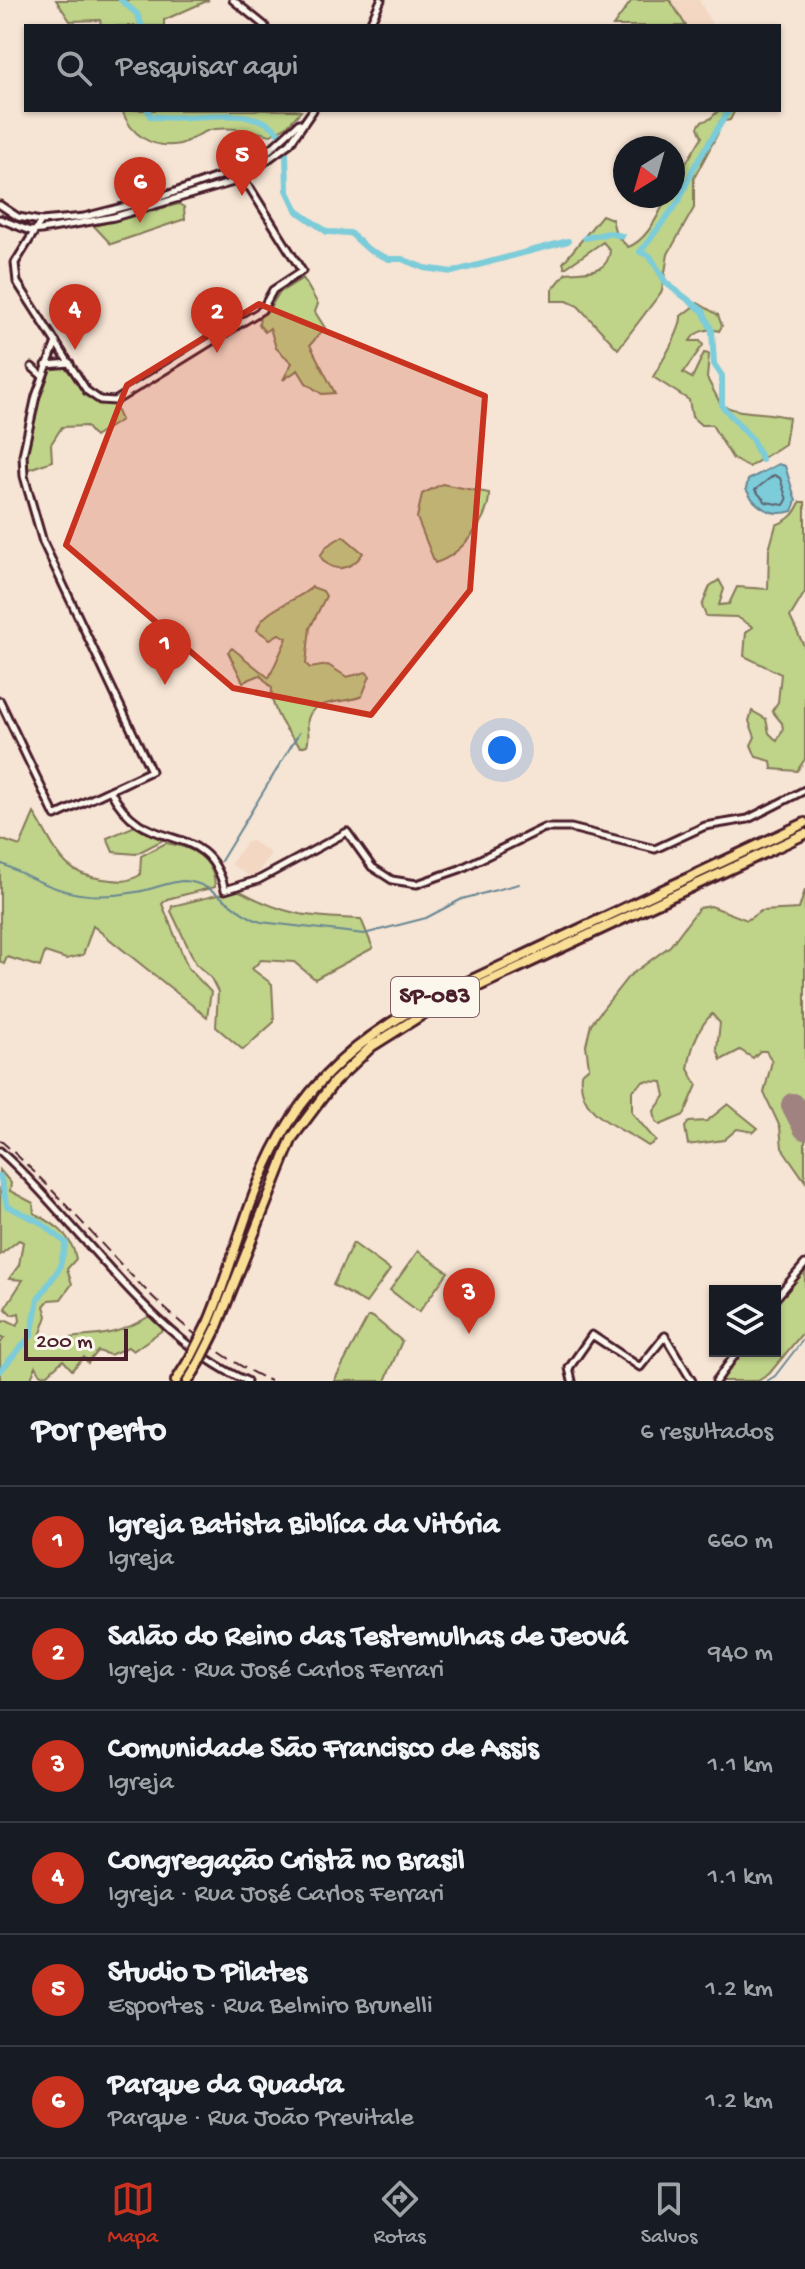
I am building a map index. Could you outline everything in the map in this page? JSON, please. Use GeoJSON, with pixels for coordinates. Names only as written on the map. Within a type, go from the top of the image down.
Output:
{"type":"FeatureCollection","features":[{"type":"Feature","properties":{"kind":"highway","name":"SP-083"},"geometry":{"type":"LineString","coordinates":[[188,1381],[260,1183],[288,1123],[321,1082],[360,1044],[433,998],[805,823]]}},
{"type":"Feature","properties":{"kind":"highway","name":"SP-083"},"geometry":{"type":"LineString","coordinates":[[176,1381],[216,1329],[292,1138],[334,1082],[372,1046],[434,1007],[805,834]]}},
{"type":"Feature","properties":{"kind":"street"},"geometry":{"type":"LineString","coordinates":[[233,0],[263,24]]}},
{"type":"Feature","properties":{"kind":"street"},"geometry":{"type":"LineString","coordinates":[[370,24],[381,0]]}},
{"type":"Feature","properties":{"kind":"street"},"geometry":{"type":"LineString","coordinates":[[311,112],[290,143],[240,180],[114,217],[34,231],[0,218],[3,207],[26,220],[41,221],[84,217],[158,198],[243,169],[262,158],[311,112]]}},
{"type":"Feature","properties":{"kind":"street"},"geometry":{"type":"LineString","coordinates":[[285,136],[290,143]]}},
{"type":"Feature","properties":{"kind":"street"},"geometry":{"type":"LineString","coordinates":[[240,180],[243,169]]}},
{"type":"Feature","properties":{"kind":"street"},"geometry":{"type":"LineString","coordinates":[[250,175],[250,188]]}},
{"type":"Feature","properties":{"kind":"street"},"geometry":{"type":"LineString","coordinates":[[41,221],[15,263],[14,271],[63,354],[93,397],[115,401],[262,310],[273,290],[302,271],[250,188],[240,180]]}},
{"type":"Feature","properties":{"kind":"street"},"geometry":{"type":"LineString","coordinates":[[0,701],[55,816],[151,771],[43,542],[24,476],[23,455],[41,375],[56,342]]}},
{"type":"Feature","properties":{"kind":"street"},"geometry":{"type":"LineString","coordinates":[[51,355],[63,354]]}},
{"type":"Feature","properties":{"kind":"street"},"geometry":{"type":"LineString","coordinates":[[57,363],[63,354]]}},
{"type":"Feature","properties":{"kind":"street"},"geometry":{"type":"LineString","coordinates":[[51,355],[57,363]]}},
{"type":"Feature","properties":{"kind":"street"},"geometry":{"type":"LineString","coordinates":[[45,365],[70,363]]}},
{"type":"Feature","properties":{"kind":"street"},"geometry":{"type":"LineString","coordinates":[[32,367],[41,375]]}},
{"type":"Feature","properties":{"kind":"street"},"geometry":{"type":"LineString","coordinates":[[110,790],[118,806],[137,825],[160,836],[191,843],[208,854],[220,871],[225,890],[258,880],[347,832],[372,867],[392,880],[417,884],[460,869],[544,828],[571,828],[655,849],[705,826],[748,819],[805,790]]}},
{"type":"Feature","properties":{"kind":"street"},"geometry":{"type":"LineString","coordinates":[[0,1151],[44,1193],[137,1297],[225,1371],[247,1381]]}},
{"type":"Feature","properties":{"kind":"street"},"geometry":{"type":"LineString","coordinates":[[781,1292],[805,1264]]}},
{"type":"Feature","properties":{"kind":"street"},"geometry":{"type":"LineString","coordinates":[[572,1381],[569,1368],[592,1335],[636,1366],[645,1364],[665,1336],[692,1381]]}},
{"type":"Feature","properties":{"kind":"street"},"geometry":{"type":"LineString","coordinates":[[716,1381],[734,1357]]}},
{"type":"Feature","properties":{"kind":"highlighted area"},"geometry":{"type":"Polygon","coordinates":[[[259,304],[485,396],[470,590],[371,715],[233,688],[66,545],[127,385],[259,304]]]}},
{"type":"Feature","properties":{"kind":"shaded area"},"geometry":{"type":"Polygon","coordinates":[[[669,0],[699,0],[712,24],[685,24],[669,0]]]}},
{"type":"Feature","properties":{"kind":"shaded area"},"geometry":{"type":"Polygon","coordinates":[[[252,841],[271,853],[254,879],[231,864],[246,842],[252,841]]]}},
{"type":"Feature","properties":{"kind":"green space"},"geometry":{"type":"Polygon","coordinates":[[[56,0],[209,0],[164,20],[164,24],[70,21],[56,0]]]}},
{"type":"Feature","properties":{"kind":"green space"},"geometry":{"type":"Polygon","coordinates":[[[632,0],[670,0],[685,24],[614,24],[632,0]]]}},
{"type":"Feature","properties":{"kind":"green space"},"geometry":{"type":"Polygon","coordinates":[[[123,112],[300,112],[287,126],[271,135],[215,129],[184,143],[170,145],[160,145],[144,138],[123,112]]]}},
{"type":"Feature","properties":{"kind":"green space"},"geometry":{"type":"Polygon","coordinates":[[[717,112],[734,112],[730,120],[719,122],[718,133],[694,178],[694,208],[668,254],[662,291],[618,349],[578,306],[567,301],[552,301],[552,290],[566,273],[594,270],[605,264],[610,250],[603,242],[565,268],[563,263],[602,215],[612,219],[616,235],[628,247],[641,239],[661,208],[685,208],[685,165],[702,137],[698,127],[717,112]]]}},
{"type":"Feature","properties":{"kind":"green space"},"geometry":{"type":"Polygon","coordinates":[[[179,204],[184,207],[185,219],[111,244],[94,226],[179,204]]]}},
{"type":"Feature","properties":{"kind":"green space"},"geometry":{"type":"Polygon","coordinates":[[[303,278],[318,304],[315,312],[325,328],[310,345],[335,393],[322,394],[306,383],[298,370],[283,380],[292,363],[276,348],[270,328],[265,332],[259,325],[260,316],[268,311],[279,293],[303,278]]]}},
{"type":"Feature","properties":{"kind":"green space"},"geometry":{"type":"Polygon","coordinates":[[[698,303],[718,315],[722,326],[719,331],[702,331],[692,338],[690,341],[700,341],[703,345],[683,373],[692,378],[704,353],[709,354],[707,378],[720,403],[735,410],[789,418],[785,444],[749,467],[733,459],[712,425],[701,425],[692,417],[689,400],[653,377],[675,338],[681,316],[698,303]]]}},
{"type":"Feature","properties":{"kind":"green space"},"geometry":{"type":"Polygon","coordinates":[[[64,366],[92,399],[114,405],[121,420],[95,437],[86,426],[62,427],[51,444],[52,461],[26,470],[25,449],[45,373],[48,368],[64,366]]]}},
{"type":"Feature","properties":{"kind":"green space"},"geometry":{"type":"Polygon","coordinates":[[[442,484],[489,493],[484,514],[472,535],[454,553],[435,563],[417,518],[422,494],[442,484]]]}},
{"type":"Feature","properties":{"kind":"green space"},"geometry":{"type":"Polygon","coordinates":[[[800,502],[805,502],[805,592],[790,617],[805,648],[805,759],[797,771],[772,769],[771,761],[756,757],[751,745],[755,737],[749,721],[752,711],[766,719],[769,733],[777,741],[783,729],[772,711],[778,702],[781,674],[744,656],[746,632],[753,627],[737,617],[706,616],[702,606],[710,586],[719,580],[724,589],[719,605],[729,604],[737,587],[768,589],[769,550],[776,525],[791,516],[800,502]]]}},
{"type":"Feature","properties":{"kind":"green space"},"geometry":{"type":"Polygon","coordinates":[[[343,536],[363,553],[348,566],[336,568],[320,556],[327,546],[343,536]]]}},
{"type":"Feature","properties":{"kind":"green space"},"geometry":{"type":"Polygon","coordinates":[[[312,587],[323,591],[326,596],[310,628],[306,664],[310,668],[328,665],[347,677],[366,672],[370,676],[362,696],[323,705],[311,712],[307,745],[301,747],[280,720],[272,688],[260,675],[243,682],[228,652],[232,648],[269,678],[287,638],[279,634],[270,639],[257,630],[260,623],[272,611],[312,587]]]}},
{"type":"Feature","properties":{"kind":"green space"},"geometry":{"type":"Polygon","coordinates":[[[34,813],[60,857],[67,865],[88,876],[118,881],[135,878],[140,875],[141,856],[166,843],[185,847],[206,861],[211,868],[215,887],[167,899],[162,904],[188,968],[211,992],[207,1017],[93,926],[83,955],[66,959],[45,952],[40,967],[7,957],[4,964],[0,961],[0,839],[20,846],[34,813]]]}},
{"type":"Feature","properties":{"kind":"green space"},"geometry":{"type":"Polygon","coordinates":[[[135,826],[163,840],[136,854],[113,852],[107,838],[135,826]]]}},
{"type":"Feature","properties":{"kind":"green space"},"geometry":{"type":"Polygon","coordinates":[[[238,890],[297,914],[361,919],[373,948],[315,979],[294,962],[261,960],[252,969],[272,984],[274,1022],[243,1050],[216,1027],[218,992],[211,978],[196,964],[171,911],[172,906],[238,890]]]}},
{"type":"Feature","properties":{"kind":"green space"},"geometry":{"type":"Polygon","coordinates":[[[805,890],[805,1110],[796,1104],[791,1107],[805,1130],[805,1181],[782,1148],[780,1127],[764,1093],[772,1061],[766,1051],[760,1051],[753,1058],[740,1050],[721,1060],[717,1049],[720,1023],[712,1014],[702,1026],[693,1046],[688,1069],[697,1085],[684,1115],[660,1125],[654,1111],[665,1096],[662,1082],[644,1081],[632,1091],[632,1113],[656,1141],[648,1146],[602,1119],[586,1101],[582,1089],[581,1074],[589,1067],[586,1045],[591,1024],[628,977],[670,946],[699,908],[711,906],[747,920],[761,911],[799,909],[805,890]]]}},
{"type":"Feature","properties":{"kind":"green space"},"geometry":{"type":"Polygon","coordinates":[[[728,1104],[758,1128],[754,1132],[737,1129],[724,1140],[688,1145],[685,1127],[689,1122],[707,1121],[728,1104]]]}},
{"type":"Feature","properties":{"kind":"green space"},"geometry":{"type":"Polygon","coordinates":[[[0,1170],[11,1183],[10,1191],[33,1203],[34,1213],[66,1237],[76,1259],[67,1269],[72,1284],[61,1299],[49,1300],[44,1306],[47,1316],[40,1336],[54,1341],[107,1334],[150,1316],[164,1329],[133,1351],[128,1347],[110,1355],[98,1351],[88,1363],[84,1357],[72,1370],[63,1360],[48,1374],[41,1375],[36,1366],[30,1381],[0,1381],[0,1344],[4,1338],[0,1338],[0,1323],[7,1320],[17,1325],[20,1321],[19,1313],[12,1315],[5,1308],[23,1280],[9,1279],[19,1265],[23,1242],[19,1240],[0,1255],[0,1170]]]}},
{"type":"Feature","properties":{"kind":"green space"},"geometry":{"type":"Polygon","coordinates":[[[353,1243],[390,1270],[366,1303],[333,1285],[353,1243]]]}},
{"type":"Feature","properties":{"kind":"green space"},"geometry":{"type":"Polygon","coordinates":[[[418,1251],[448,1272],[419,1312],[390,1290],[418,1251]]]}},
{"type":"Feature","properties":{"kind":"green space"},"geometry":{"type":"Polygon","coordinates":[[[805,1269],[805,1330],[769,1374],[758,1381],[720,1381],[737,1357],[781,1357],[781,1299],[805,1269]]]}},
{"type":"Feature","properties":{"kind":"green space"},"geometry":{"type":"Polygon","coordinates":[[[368,1317],[373,1317],[402,1341],[385,1381],[334,1381],[368,1317]]]}},
{"type":"Feature","properties":{"kind":"water"},"geometry":{"type":"Polygon","coordinates":[[[778,464],[785,466],[796,501],[792,511],[785,513],[764,509],[746,489],[748,480],[778,464]]]}},
{"type":"Feature","properties":{"kind":"waterway"},"geometry":{"type":"LineString","coordinates":[[121,0],[137,14],[141,24]]}},
{"type":"Feature","properties":{"kind":"waterway"},"geometry":{"type":"LineString","coordinates":[[149,112],[150,116],[165,118],[220,115],[255,118],[269,124],[280,135]]}},
{"type":"Feature","properties":{"kind":"waterway"},"geometry":{"type":"LineString","coordinates":[[728,112],[693,169],[679,201],[640,252],[650,256],[666,283],[703,311],[712,331],[714,364],[722,376],[722,406],[752,439],[762,460]]}},
{"type":"Feature","properties":{"kind":"waterway"},"geometry":{"type":"LineString","coordinates":[[286,154],[287,190],[297,211],[327,232],[350,233],[369,250],[389,259],[402,259],[424,268],[452,272],[568,241]]}},
{"type":"Feature","properties":{"kind":"waterway"},"geometry":{"type":"LineString","coordinates":[[585,238],[609,233],[622,236]]}},
{"type":"Feature","properties":{"kind":"waterway"},"geometry":{"type":"LineString","coordinates":[[221,861],[299,733]]}},
{"type":"Feature","properties":{"kind":"waterway"},"geometry":{"type":"LineString","coordinates":[[0,863],[65,891],[97,896],[142,891],[179,881],[196,883],[261,922],[364,934],[426,918],[462,899],[519,884]]}},
{"type":"Feature","properties":{"kind":"waterway"},"geometry":{"type":"LineString","coordinates":[[0,1176],[7,1206],[40,1222],[66,1243],[59,1269],[38,1299],[31,1336],[0,1371]]}},
{"type":"Feature","properties":{"kind":"waterway"},"geometry":{"type":"LineString","coordinates":[[767,1381],[775,1376],[805,1337]]}},
{"type":"Feature","properties":{"kind":"runway"},"geometry":{"type":"LineString","coordinates":[[793,1105],[805,1128]]}},
{"type":"Feature","properties":{"kind":"railway"},"geometry":{"type":"LineString","coordinates":[[0,1140],[159,1303],[229,1359],[270,1381]]}},
{"type":"Feature","properties":{"kind":"place","name":"Studio D Pilates"},"geometry":{"type":"Point","coordinates":[242,196]}},
{"type":"Feature","properties":{"kind":"place","name":"Parque da Quadra"},"geometry":{"type":"Point","coordinates":[140,223]}},
{"type":"Feature","properties":{"kind":"place","name":"Congregação Cristã no Brasil"},"geometry":{"type":"Point","coordinates":[75,350]}},
{"type":"Feature","properties":{"kind":"place","name":"Salão do Reino das Testemulhas de Jeová"},"geometry":{"type":"Point","coordinates":[217,353]}},
{"type":"Feature","properties":{"kind":"place","name":"Igreja Batista Biblíca da Vitória"},"geometry":{"type":"Point","coordinates":[165,685]}},
{"type":"Feature","properties":{"kind":"place","name":"Comunidade São Francisco de Assis"},"geometry":{"type":"Point","coordinates":[469,1334]}}]}
